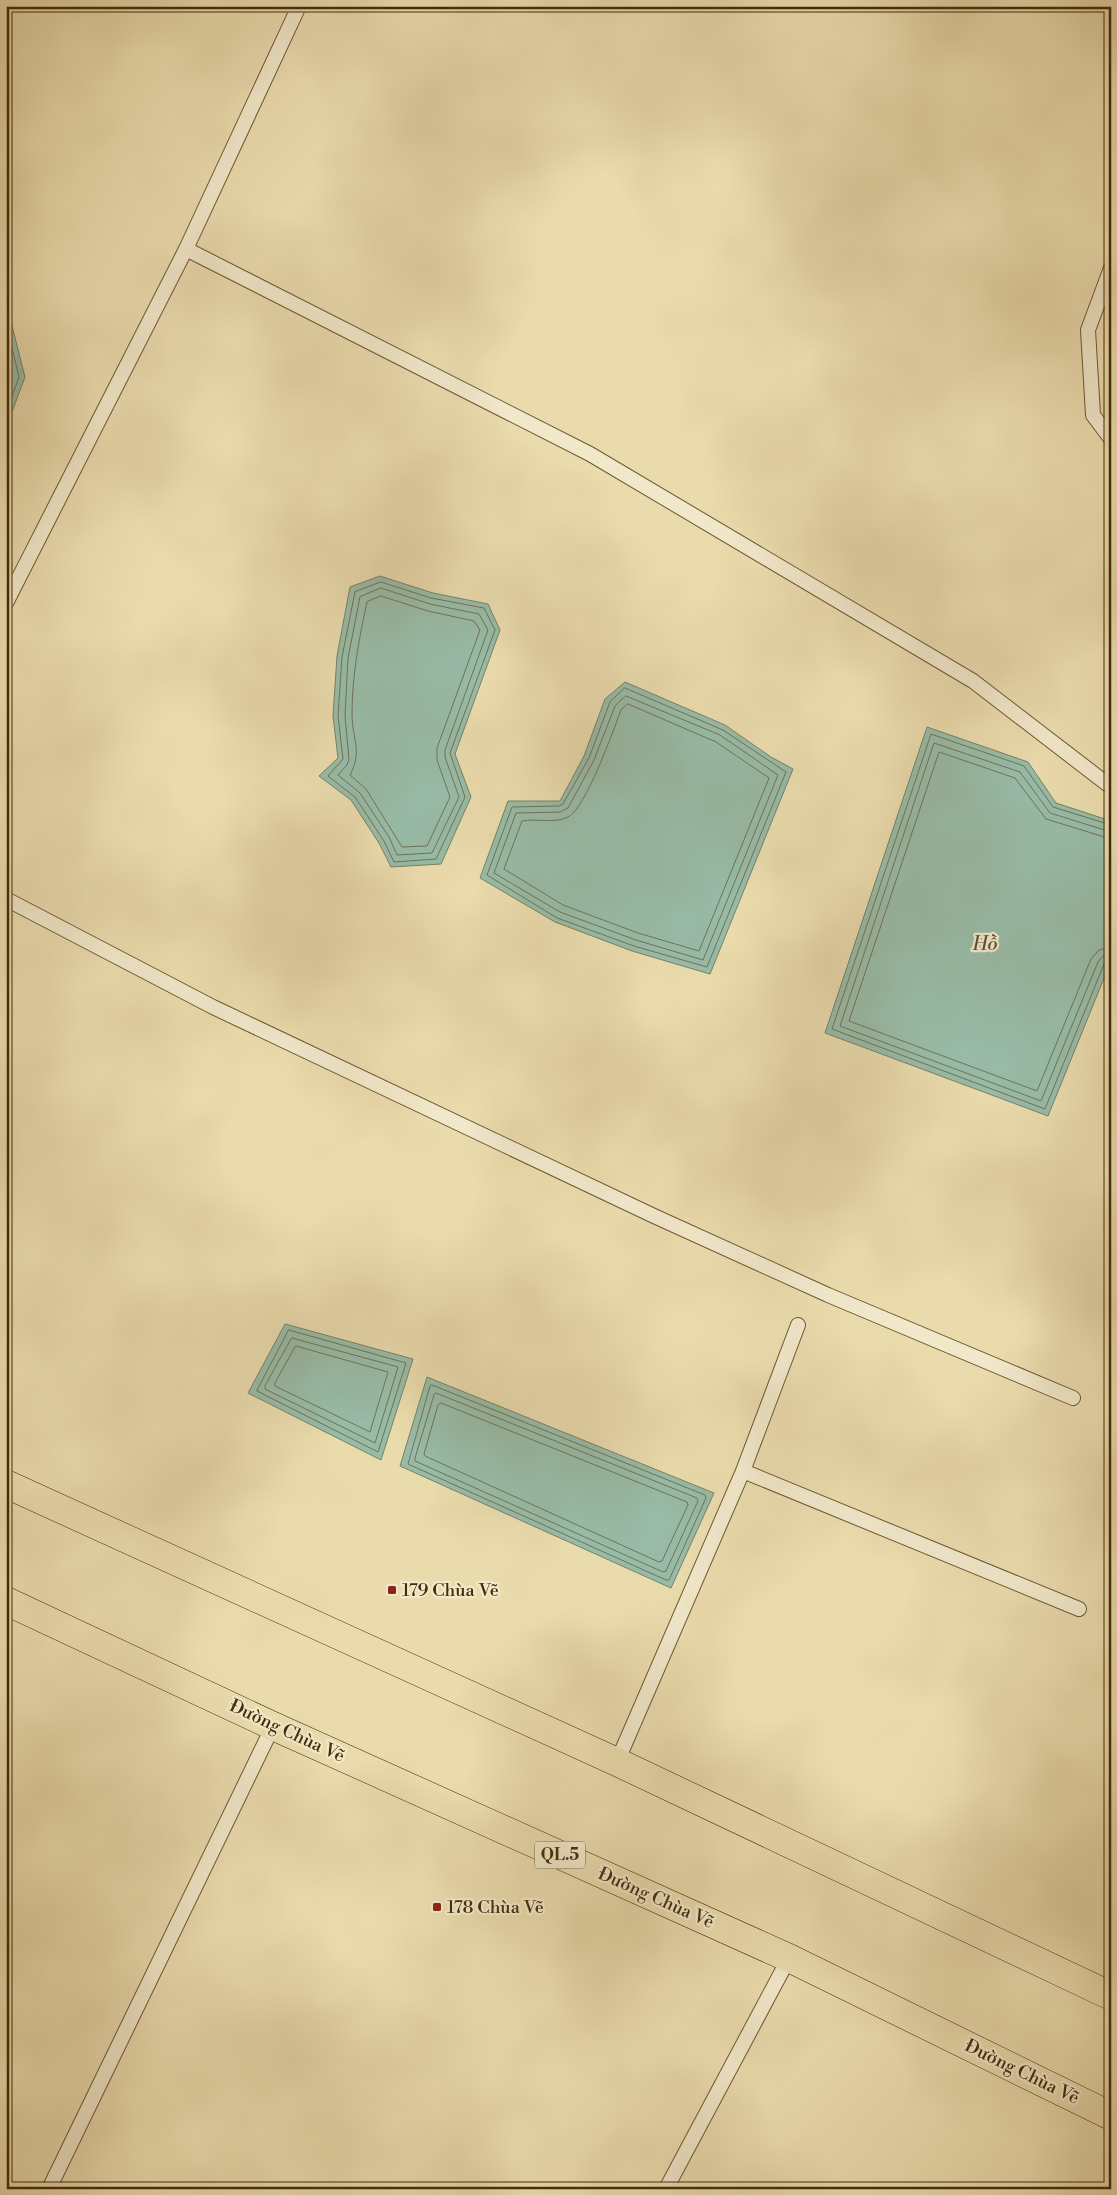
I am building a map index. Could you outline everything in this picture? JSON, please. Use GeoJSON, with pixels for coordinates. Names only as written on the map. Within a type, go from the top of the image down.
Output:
{"type":"FeatureCollection","features":[{"type":"Feature","properties":{"kind":"highway"},"geometry":{"type":"LineString","coordinates":[[6,1484],[617,1762],[1111,1996]]}},
{"type":"Feature","properties":{"kind":"highway","name":"Đường Chùa Vẽ"},"geometry":{"type":"LineString","coordinates":[[6,1601],[273,1726],[790,1958],[1111,2116]]}},
{"type":"Feature","properties":{"kind":"lane"},"geometry":{"type":"LineString","coordinates":[[6,603],[186,249],[299,6]]}},
{"type":"Feature","properties":{"kind":"lane"},"geometry":{"type":"LineString","coordinates":[[186,249],[590,454],[973,681],[1111,787]]}},
{"type":"Feature","properties":{"kind":"lane"},"geometry":{"type":"LineString","coordinates":[[1111,268],[1088,330],[1093,415],[1111,439]]}},
{"type":"Feature","properties":{"kind":"lane"},"geometry":{"type":"LineString","coordinates":[[6,899],[213,1007],[654,1216],[828,1295],[1073,1398]]}},
{"type":"Feature","properties":{"kind":"lane"},"geometry":{"type":"LineString","coordinates":[[617,1762],[743,1472],[798,1325]]}},
{"type":"Feature","properties":{"kind":"lane"},"geometry":{"type":"LineString","coordinates":[[743,1472],[1079,1609]]}},
{"type":"Feature","properties":{"kind":"lane"},"geometry":{"type":"LineString","coordinates":[[49,2189],[273,1726]]}},
{"type":"Feature","properties":{"kind":"lane"},"geometry":{"type":"LineString","coordinates":[[666,2189],[790,1958]]}},
{"type":"Feature","properties":{"kind":"water"},"geometry":{"type":"Polygon","coordinates":[[[6,302],[25,377],[6,428],[6,302]]]}},
{"type":"Feature","properties":{"kind":"water"},"geometry":{"type":"Polygon","coordinates":[[[380,576],[433,593],[488,604],[500,630],[455,754],[471,797],[441,864],[391,867],[379,843],[351,800],[319,776],[338,758],[333,716],[337,656],[350,587],[380,576]]]}},
{"type":"Feature","properties":{"kind":"water"},"geometry":{"type":"Polygon","coordinates":[[[625,682],[725,725],[771,757],[793,769],[710,974],[632,951],[555,922],[480,878],[508,801],[560,801],[584,756],[605,699],[625,682]]]}},
{"type":"Feature","properties":{"kind":"water","name":"Hồ"},"geometry":{"type":"Polygon","coordinates":[[[927,727],[1028,762],[1056,803],[1111,821],[1111,961],[1048,1116],[825,1033],[927,727]]]}},
{"type":"Feature","properties":{"kind":"water"},"geometry":{"type":"Polygon","coordinates":[[[285,1324],[413,1359],[381,1460],[248,1393],[285,1324]]]}},
{"type":"Feature","properties":{"kind":"water"},"geometry":{"type":"Polygon","coordinates":[[[427,1377],[714,1493],[671,1588],[400,1466],[427,1377]]]}},
{"type":"Feature","properties":{"kind":"place","name":"179 Chùa Vẽ"},"geometry":{"type":"Point","coordinates":[392,1590]}},
{"type":"Feature","properties":{"kind":"place","name":"178 Chùa Vẽ"},"geometry":{"type":"Point","coordinates":[437,1907]}}]}
